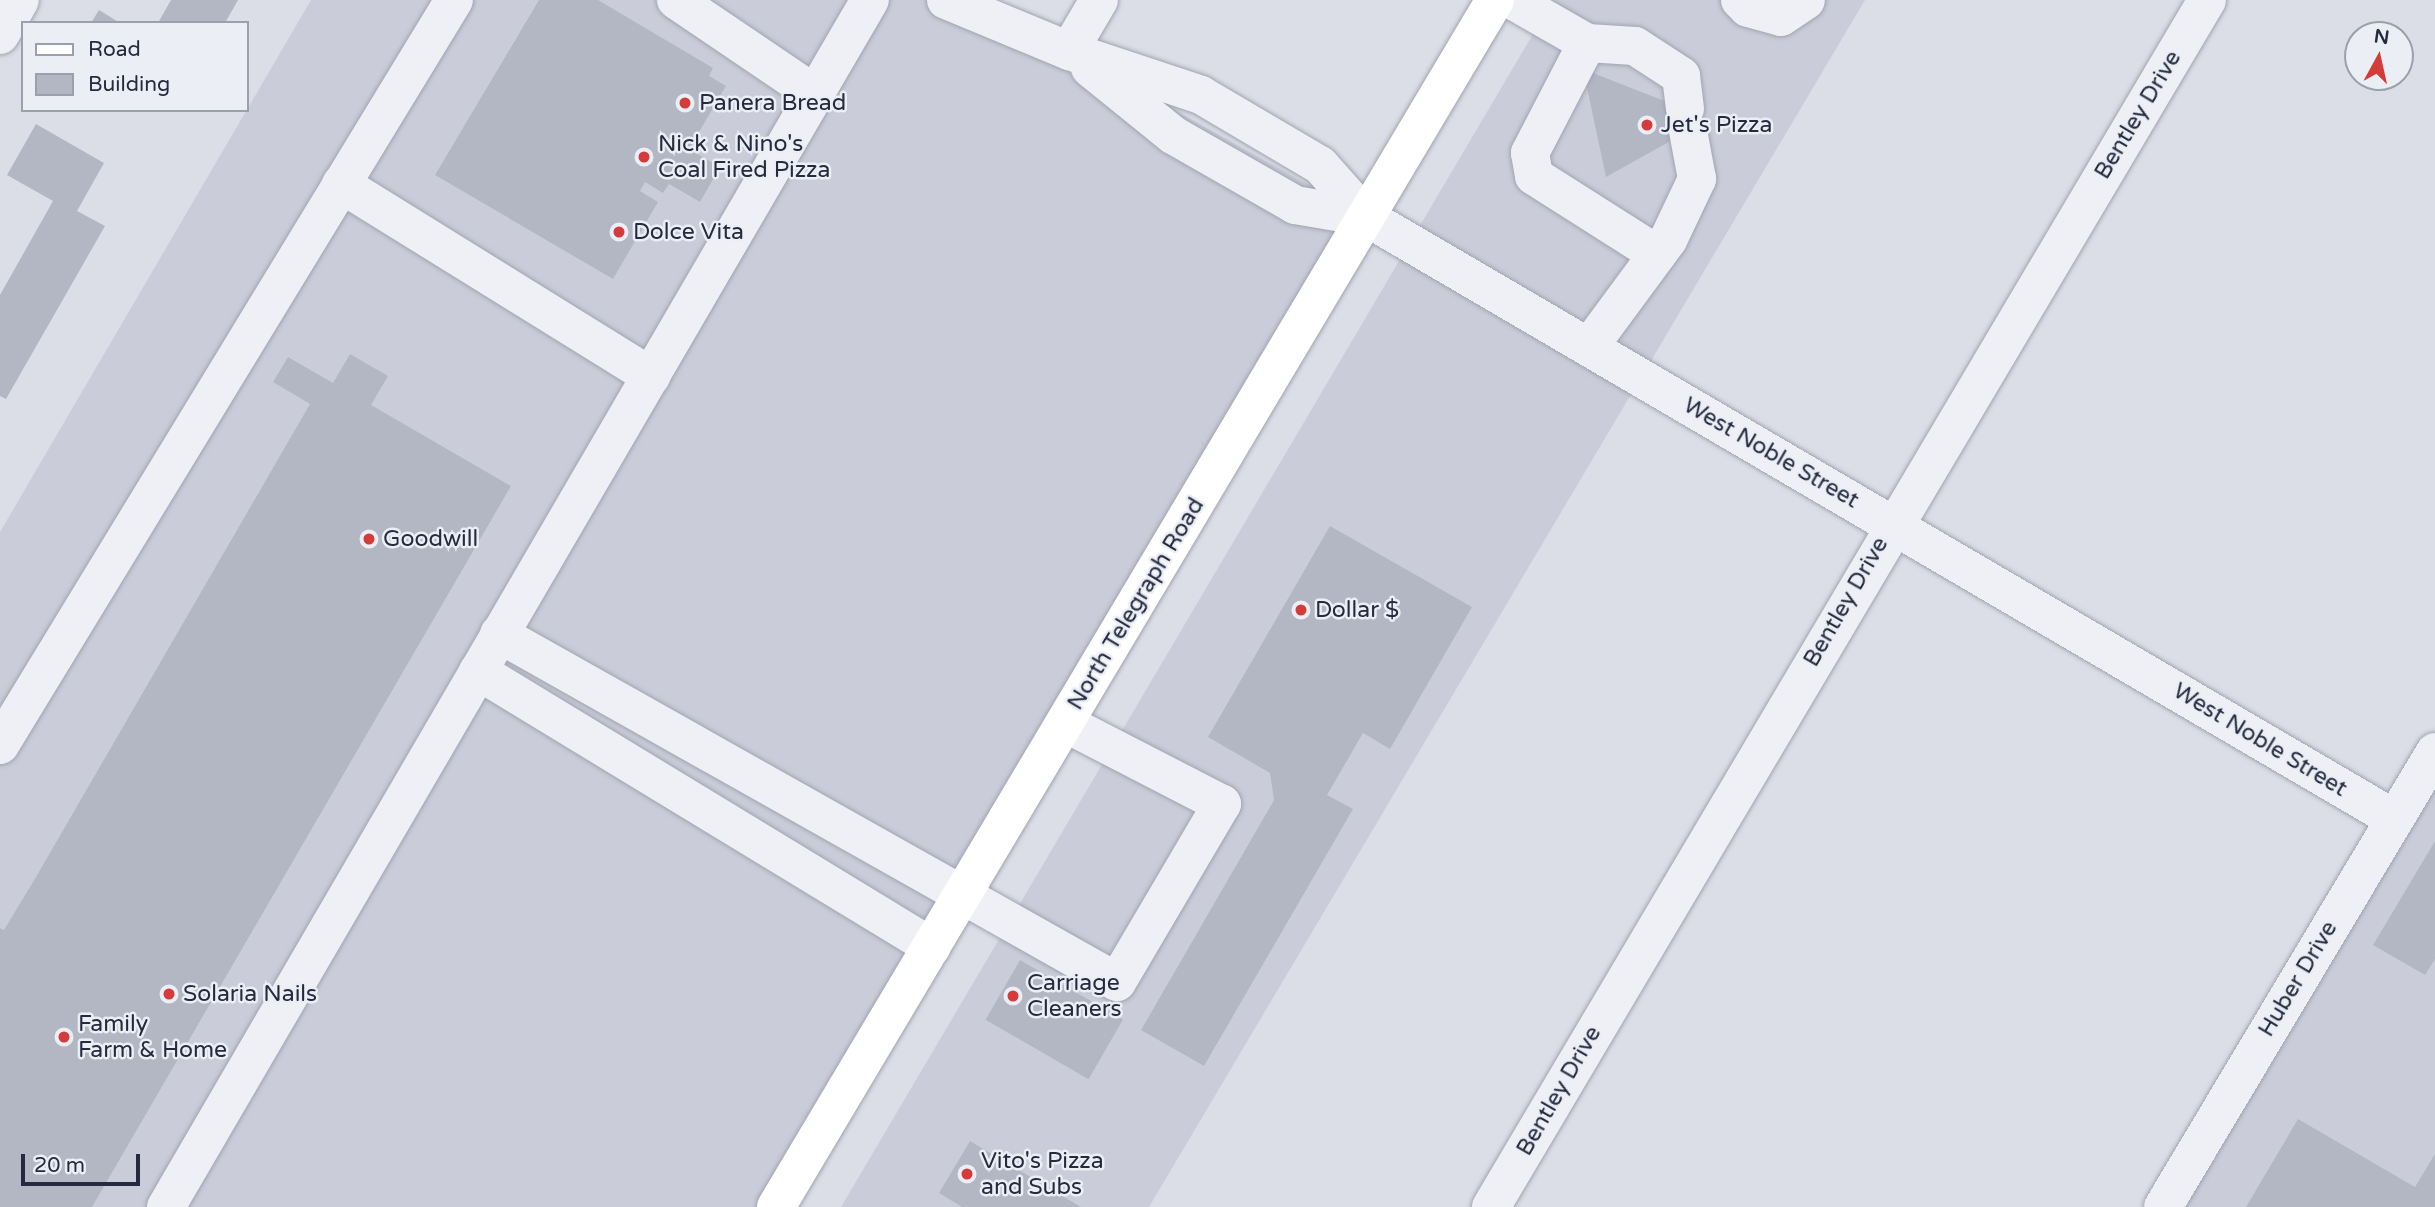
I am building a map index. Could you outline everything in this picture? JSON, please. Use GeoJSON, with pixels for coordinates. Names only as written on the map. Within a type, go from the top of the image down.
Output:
{"type":"FeatureCollection","features":[{"type":"Feature","properties":{"kind":"main road","name":"North Telegraph Road"},"geometry":{"type":"LineString","coordinates":[[776,1207],[1495,0]]}},
{"type":"Feature","properties":{"kind":"street"},"geometry":{"type":"LineString","coordinates":[[0,35],[20,0]]}},
{"type":"Feature","properties":{"kind":"street"},"geometry":{"type":"LineString","coordinates":[[0,745],[454,0]]}},
{"type":"Feature","properties":{"kind":"street"},"geometry":{"type":"LineString","coordinates":[[676,0],[815,94]]}},
{"type":"Feature","properties":{"kind":"street"},"geometry":{"type":"LineString","coordinates":[[166,1207],[870,0]]}},
{"type":"Feature","properties":{"kind":"street","name":"West Noble Street"},"geometry":{"type":"LineString","coordinates":[[946,0],[1069,51],[1200,95],[1320,165],[1366,217],[2393,818]]}},
{"type":"Feature","properties":{"kind":"street"},"geometry":{"type":"LineString","coordinates":[[1069,51],[1099,0]]}},
{"type":"Feature","properties":{"kind":"street"},"geometry":{"type":"LineString","coordinates":[[1511,0],[1587,43],[1635,46],[1681,76],[1697,179],[1657,254],[1589,347]]}},
{"type":"Feature","properties":{"kind":"street"},"geometry":{"type":"LineString","coordinates":[[1740,0],[1748,8],[1781,17],[1806,0]]}},
{"type":"Feature","properties":{"kind":"street","name":"Bentley Drive"},"geometry":{"type":"LineString","coordinates":[[1491,1207],[1892,523],[2207,0]]}},
{"type":"Feature","properties":{"kind":"street"},"geometry":{"type":"LineString","coordinates":[[1587,43],[1530,153],[1534,176],[1657,254]]}},
{"type":"Feature","properties":{"kind":"street"},"geometry":{"type":"LineString","coordinates":[[341,184],[651,376]]}},
{"type":"Feature","properties":{"kind":"street"},"geometry":{"type":"LineString","coordinates":[[499,634],[1117,982],[1222,804],[1065,723]]}},
{"type":"Feature","properties":{"kind":"street"},"geometry":{"type":"LineString","coordinates":[[478,671],[932,947]]}},
{"type":"Feature","properties":{"kind":"street","name":"Huber Drive"},"geometry":{"type":"LineString","coordinates":[[2163,1207],[2393,818],[2435,752]]}},
{"type":"Feature","properties":{"kind":"shaded area"},"geometry":{"type":"Polygon","coordinates":[[[311,0],[946,0],[1069,51],[1366,217],[776,1207],[0,1207],[0,532],[246,112],[248,112],[311,0]]]}},
{"type":"Feature","properties":{"kind":"shaded area"},"geometry":{"type":"Polygon","coordinates":[[[1553,0],[1865,0],[1149,1207],[841,1207],[1553,0]]]}},
{"type":"Feature","properties":{"kind":"shaded area"},"geometry":{"type":"Polygon","coordinates":[[[2435,752],[2435,1207],[2163,1207],[2435,752]]]}},
{"type":"Feature","properties":{"kind":"building"},"geometry":{"type":"Polygon","coordinates":[[[171,0],[238,0],[226,21],[159,21],[171,0]]]}},
{"type":"Feature","properties":{"kind":"building"},"geometry":{"type":"Polygon","coordinates":[[[539,0],[598,0],[713,68],[709,76],[726,86],[689,149],[720,167],[700,202],[669,184],[663,193],[645,182],[640,191],[658,202],[613,279],[435,175],[539,0]]]}},
{"type":"Feature","properties":{"kind":"building"},"geometry":{"type":"Polygon","coordinates":[[[99,10],[117,21],[92,21],[99,10]]]}},
{"type":"Feature","properties":{"kind":"building","name":"Jet's Pizza"},"geometry":{"type":"Polygon","coordinates":[[[1583,69],[1710,119],[1606,177],[1583,69]]]}},
{"type":"Feature","properties":{"kind":"building"},"geometry":{"type":"Polygon","coordinates":[[[36,124],[104,163],[77,211],[105,226],[6,399],[0,396],[0,295],[53,201],[7,175],[36,124]]]}},
{"type":"Feature","properties":{"kind":"building"},"geometry":{"type":"Polygon","coordinates":[[[350,354],[388,376],[371,405],[511,486],[92,1207],[0,1207],[0,928],[4,930],[36,877],[310,404],[273,382],[288,357],[333,383],[350,354]]]}},
{"type":"Feature","properties":{"kind":"building"},"geometry":{"type":"Polygon","coordinates":[[[1330,526],[1472,607],[1390,749],[1363,733],[1327,795],[1353,809],[1204,1066],[1141,1030],[1274,800],[1270,773],[1208,737],[1330,526]]]}},
{"type":"Feature","properties":{"kind":"building"},"geometry":{"type":"Polygon","coordinates":[[[2435,841],[2435,959],[2425,975],[2373,945],[2435,841]]]}},
{"type":"Feature","properties":{"kind":"building"},"geometry":{"type":"Polygon","coordinates":[[[1020,960],[1123,1020],[1089,1079],[986,1020],[1020,960]]]}},
{"type":"Feature","properties":{"kind":"building"},"geometry":{"type":"Polygon","coordinates":[[[2298,1119],[2415,1187],[2435,1154],[2435,1207],[2246,1207],[2298,1119]]]}},
{"type":"Feature","properties":{"kind":"building"},"geometry":{"type":"Polygon","coordinates":[[[970,1141],[1081,1207],[962,1207],[939,1193],[970,1141]]]}},
{"type":"Feature","properties":{"kind":"place","name":"Panera Bread"},"geometry":{"type":"Point","coordinates":[685,103]}},
{"type":"Feature","properties":{"kind":"place","name":"Jet's Pizza"},"geometry":{"type":"Point","coordinates":[1647,125]}},
{"type":"Feature","properties":{"kind":"place","name":"Nick & Nino's Coal Fired Pizza"},"geometry":{"type":"Point","coordinates":[644,157]}},
{"type":"Feature","properties":{"kind":"place","name":"Dolce Vita"},"geometry":{"type":"Point","coordinates":[619,232]}},
{"type":"Feature","properties":{"kind":"place","name":"Goodwill"},"geometry":{"type":"Point","coordinates":[369,539]}},
{"type":"Feature","properties":{"kind":"place","name":"Dollar $"},"geometry":{"type":"Point","coordinates":[1301,610]}},
{"type":"Feature","properties":{"kind":"place","name":"Solaria Nails"},"geometry":{"type":"Point","coordinates":[169,994]}},
{"type":"Feature","properties":{"kind":"place","name":"Carriage Cleaners"},"geometry":{"type":"Point","coordinates":[1013,996]}},
{"type":"Feature","properties":{"kind":"place","name":"Family Farm & Home"},"geometry":{"type":"Point","coordinates":[64,1037]}},
{"type":"Feature","properties":{"kind":"place","name":"Vito's Pizza and Subs"},"geometry":{"type":"Point","coordinates":[967,1174]}}]}
